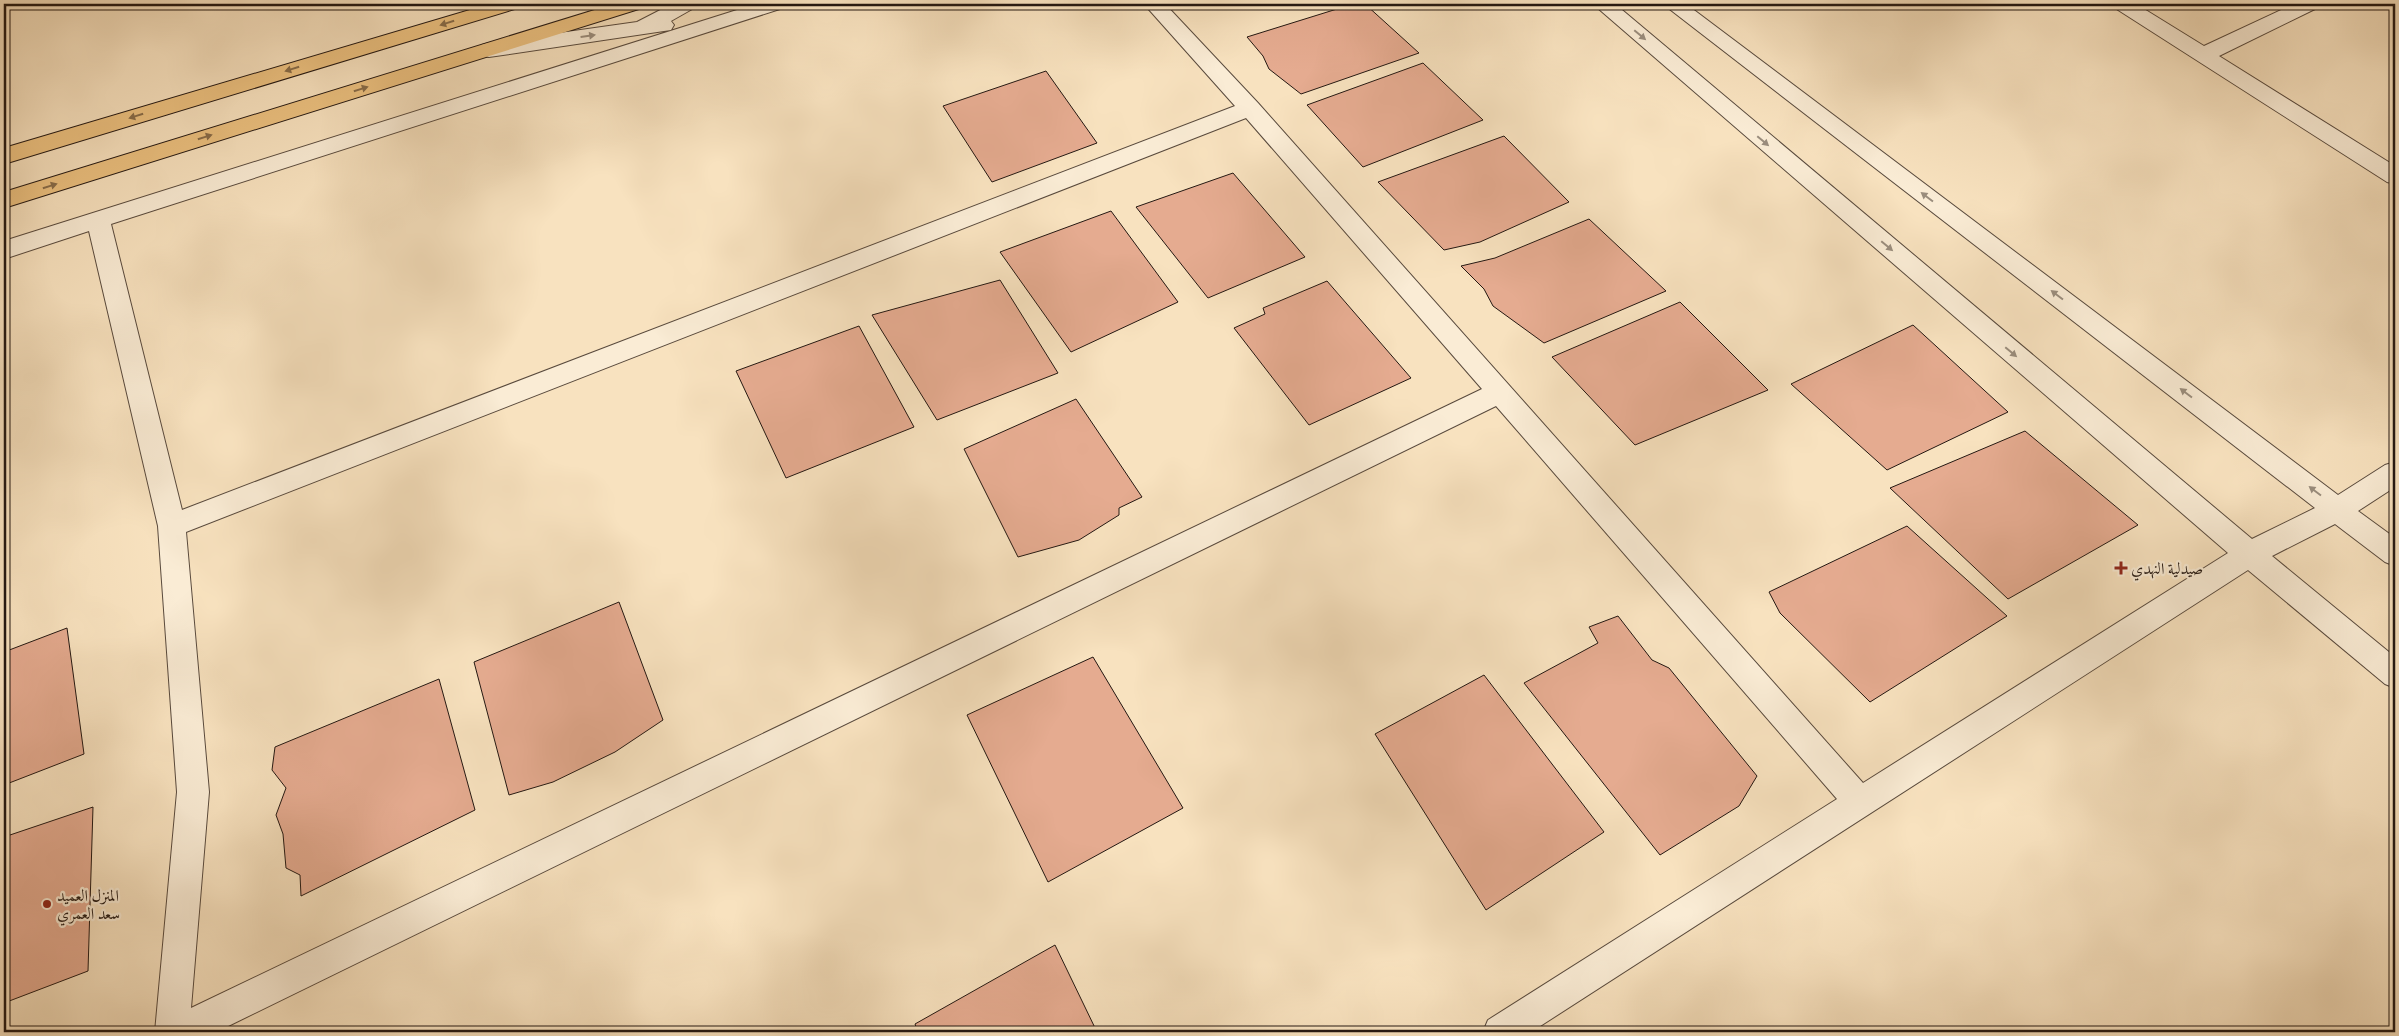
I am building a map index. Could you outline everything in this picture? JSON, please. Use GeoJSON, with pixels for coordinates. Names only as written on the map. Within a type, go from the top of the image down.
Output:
{"type":"FeatureCollection","features":[{"type":"Feature","properties":{"kind":"main road"},"geometry":{"type":"LineString","coordinates":[[4,156],[511,4]]}},
{"type":"Feature","properties":{"kind":"main road"},"geometry":{"type":"LineString","coordinates":[[4,200],[635,4]]}},
{"type":"Feature","properties":{"kind":"street"},"geometry":{"type":"LineString","coordinates":[[542,78],[687,4]]}},
{"type":"Feature","properties":{"kind":"street"},"geometry":{"type":"LineString","coordinates":[[1154,4],[1250,108],[1860,802]]}},
{"type":"Feature","properties":{"kind":"street"},"geometry":{"type":"LineString","coordinates":[[1603,4],[2395,676]]}},
{"type":"Feature","properties":{"kind":"street"},"geometry":{"type":"LineString","coordinates":[[1673,4],[2339,509],[2395,554]]}},
{"type":"Feature","properties":{"kind":"street"},"geometry":{"type":"LineString","coordinates":[[2122,4],[2395,176]]}},
{"type":"Feature","properties":{"kind":"street"},"geometry":{"type":"LineString","coordinates":[[2203,55],[2310,4]]}},
{"type":"Feature","properties":{"kind":"street"},"geometry":{"type":"LineString","coordinates":[[488,50],[640,29],[770,6]]}},
{"type":"Feature","properties":{"kind":"street"},"geometry":{"type":"LineString","coordinates":[[4,250],[770,6]]}},
{"type":"Feature","properties":{"kind":"street"},"geometry":{"type":"LineString","coordinates":[[172,526],[1250,108]]}},
{"type":"Feature","properties":{"kind":"street"},"geometry":{"type":"LineString","coordinates":[[98,220],[172,526],[193,792],[172,1032]]}},
{"type":"Feature","properties":{"kind":"street"},"geometry":{"type":"LineString","coordinates":[[179,1032],[1500,392]]}},
{"type":"Feature","properties":{"kind":"street"},"geometry":{"type":"LineString","coordinates":[[1500,1032],[2249,554],[2339,509],[2395,472]]}},
{"type":"Feature","properties":{"kind":"building"},"geometry":{"type":"Polygon","coordinates":[[[1353,4],[1365,4],[1419,53],[1301,94],[1269,69],[1263,56],[1247,37],[1353,4]]]}},
{"type":"Feature","properties":{"kind":"building"},"geometry":{"type":"Polygon","coordinates":[[[1423,63],[1483,120],[1363,167],[1307,105],[1423,63]]]}},
{"type":"Feature","properties":{"kind":"building"},"geometry":{"type":"Polygon","coordinates":[[[1046,71],[1097,143],[992,182],[943,106],[1046,71]]]}},
{"type":"Feature","properties":{"kind":"building"},"geometry":{"type":"Polygon","coordinates":[[[1504,136],[1569,202],[1480,242],[1444,250],[1378,182],[1504,136]]]}},
{"type":"Feature","properties":{"kind":"building"},"geometry":{"type":"Polygon","coordinates":[[[1233,173],[1305,257],[1208,298],[1136,207],[1233,173]]]}},
{"type":"Feature","properties":{"kind":"building"},"geometry":{"type":"Polygon","coordinates":[[[1111,211],[1178,302],[1071,352],[1000,252],[1111,211]]]}},
{"type":"Feature","properties":{"kind":"building"},"geometry":{"type":"Polygon","coordinates":[[[1589,219],[1666,291],[1544,343],[1493,306],[1484,289],[1461,266],[1495,258],[1589,219]]]}},
{"type":"Feature","properties":{"kind":"building"},"geometry":{"type":"Polygon","coordinates":[[[1000,280],[1058,373],[937,420],[872,315],[1000,280]]]}},
{"type":"Feature","properties":{"kind":"building"},"geometry":{"type":"Polygon","coordinates":[[[1327,281],[1411,378],[1309,425],[1234,328],[1265,314],[1263,308],[1327,281]]]}},
{"type":"Feature","properties":{"kind":"building"},"geometry":{"type":"Polygon","coordinates":[[[1680,302],[1768,390],[1635,445],[1552,357],[1680,302]]]}},
{"type":"Feature","properties":{"kind":"building"},"geometry":{"type":"Polygon","coordinates":[[[1913,325],[2008,412],[1887,470],[1791,384],[1913,325]]]}},
{"type":"Feature","properties":{"kind":"building"},"geometry":{"type":"Polygon","coordinates":[[[859,326],[914,427],[786,478],[736,371],[859,326]]]}},
{"type":"Feature","properties":{"kind":"building"},"geometry":{"type":"Polygon","coordinates":[[[1076,399],[1142,497],[1119,508],[1119,515],[1079,540],[1018,557],[964,449],[1076,399]]]}},
{"type":"Feature","properties":{"kind":"building"},"geometry":{"type":"Polygon","coordinates":[[[2025,431],[2138,525],[2008,599],[1890,488],[2025,431]]]}},
{"type":"Feature","properties":{"kind":"building"},"geometry":{"type":"Polygon","coordinates":[[[1907,526],[2007,616],[1870,702],[1780,613],[1769,592],[1907,526]]]}},
{"type":"Feature","properties":{"kind":"building"},"geometry":{"type":"Polygon","coordinates":[[[619,602],[663,720],[615,752],[553,782],[509,795],[474,662],[619,602]]]}},
{"type":"Feature","properties":{"kind":"building"},"geometry":{"type":"Polygon","coordinates":[[[1618,616],[1652,660],[1669,668],[1757,776],[1739,806],[1660,855],[1524,683],[1598,643],[1589,627],[1618,616]]]}},
{"type":"Feature","properties":{"kind":"building"},"geometry":{"type":"Polygon","coordinates":[[[67,628],[84,754],[4,785],[4,652],[67,628]]]}},
{"type":"Feature","properties":{"kind":"building"},"geometry":{"type":"Polygon","coordinates":[[[1093,657],[1183,808],[1048,882],[967,715],[1093,657]]]}},
{"type":"Feature","properties":{"kind":"building"},"geometry":{"type":"Polygon","coordinates":[[[1484,675],[1604,832],[1486,910],[1375,734],[1484,675]]]}},
{"type":"Feature","properties":{"kind":"building"},"geometry":{"type":"Polygon","coordinates":[[[439,679],[475,810],[301,896],[300,875],[286,868],[283,834],[276,815],[286,788],[272,770],[275,747],[439,679]]]}},
{"type":"Feature","properties":{"kind":"building","name":"المنزل العميد سعد العمري"},"geometry":{"type":"Polygon","coordinates":[[[93,807],[88,971],[4,1003],[4,837],[93,807]]]}},
{"type":"Feature","properties":{"kind":"building"},"geometry":{"type":"Polygon","coordinates":[[[1055,945],[1097,1032],[918,1032],[915,1024],[1055,945]]]}},
{"type":"Feature","properties":{"kind":"place","name":"صيدلية النهدي"},"geometry":{"type":"Point","coordinates":[2121,568]}},
{"type":"Feature","properties":{"kind":"place","name":"المنزل العميد سعد العمري"},"geometry":{"type":"Point","coordinates":[47,904]}}]}
